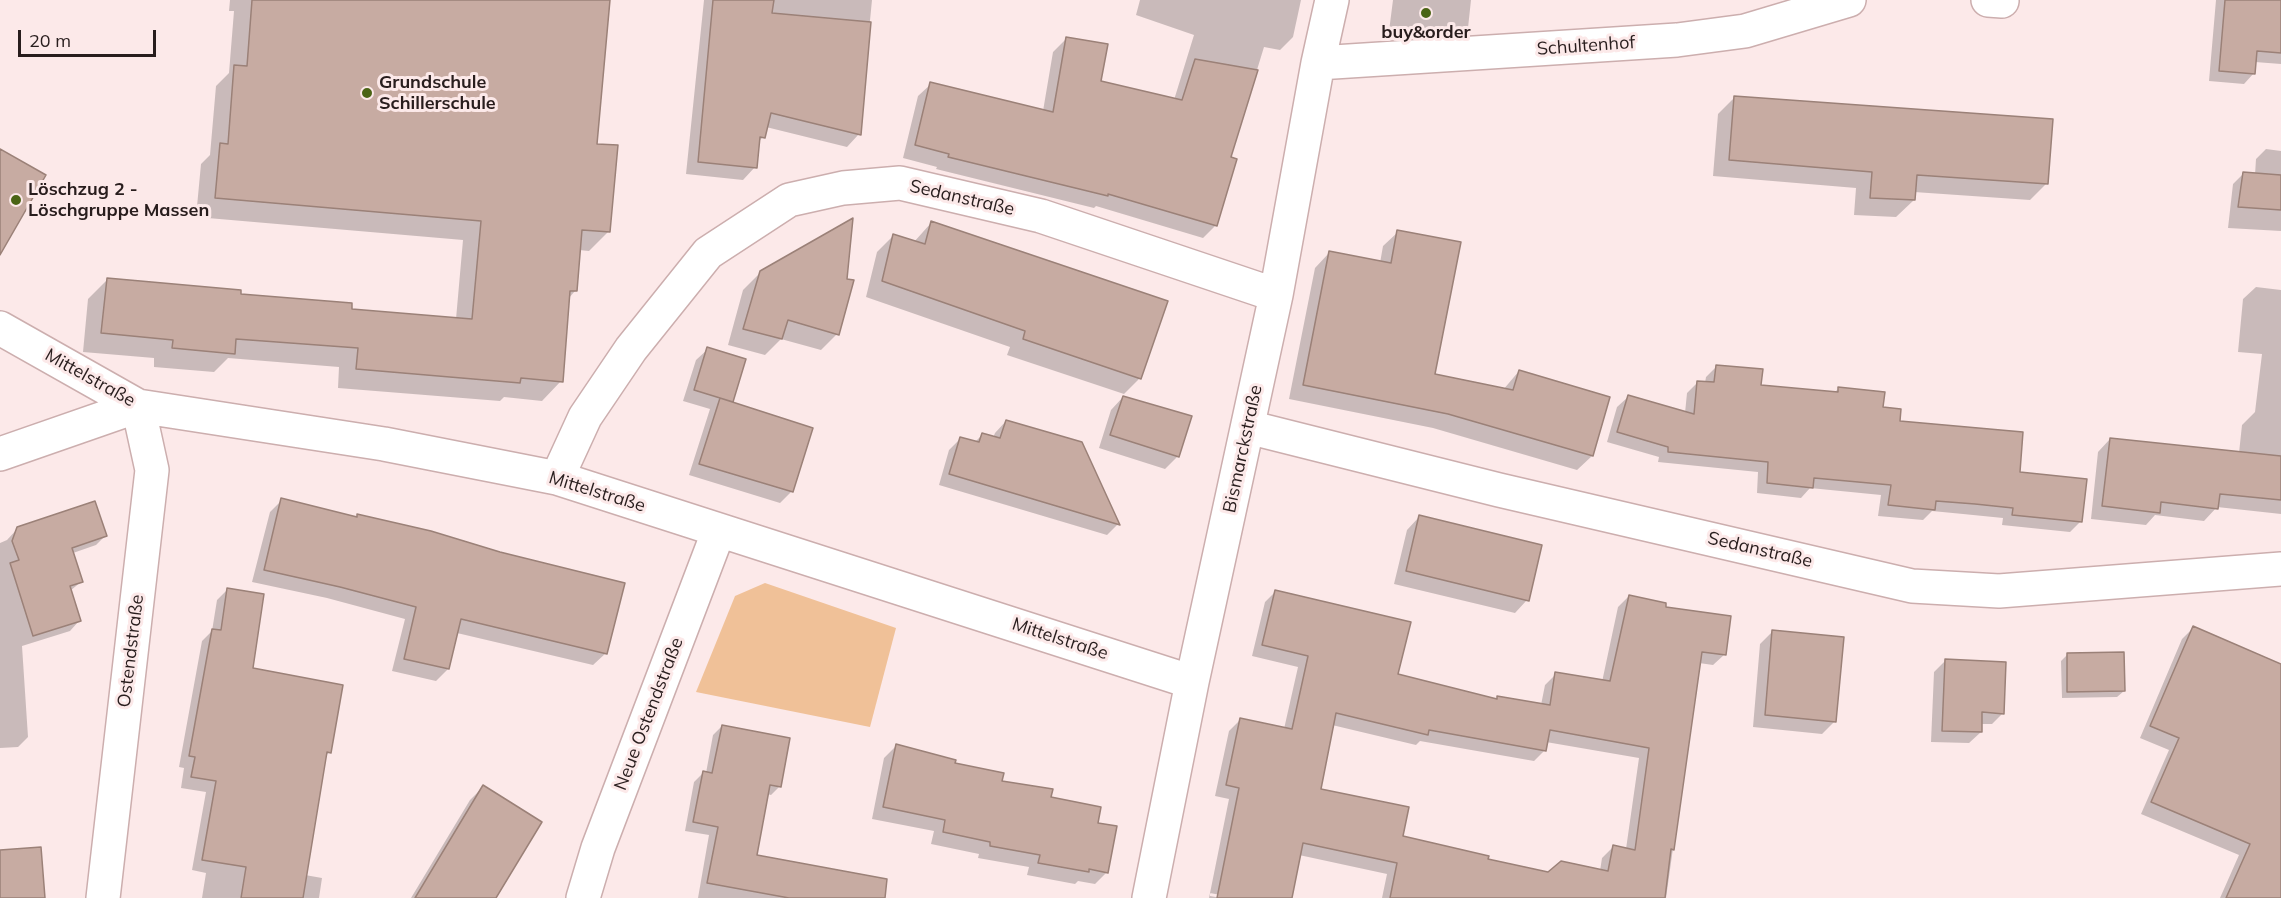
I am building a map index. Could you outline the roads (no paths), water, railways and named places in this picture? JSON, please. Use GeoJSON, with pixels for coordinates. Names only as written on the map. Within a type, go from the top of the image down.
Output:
{"type":"FeatureCollection","features":[{"type":"Feature","properties":{"kind":"street","name":"Bismarckstraße"},"geometry":{"type":"LineString","coordinates":[[1149,898],[1192,682],[1276,294],[1318,63],[1332,0]]}},
{"type":"Feature","properties":{"kind":"street","name":"Schultenhof"},"geometry":{"type":"LineString","coordinates":[[1318,63],[1677,40],[1744,31],[1849,0]]}},
{"type":"Feature","properties":{"kind":"street","name":"Sedanstraße"},"geometry":{"type":"LineString","coordinates":[[557,478],[585,417],[631,349],[708,253],[789,201],[843,188],[900,183],[1041,216],[1276,294]]}},
{"type":"Feature","properties":{"kind":"street","name":"Mittelstraße"},"geometry":{"type":"LineString","coordinates":[[0,328],[138,406],[384,444],[557,478],[1192,682]]}},
{"type":"Feature","properties":{"kind":"street"},"geometry":{"type":"LineString","coordinates":[[0,454],[138,406]]}},
{"type":"Feature","properties":{"kind":"street","name":"Ostendstraße"},"geometry":{"type":"LineString","coordinates":[[103,898],[152,470],[138,406]]}},
{"type":"Feature","properties":{"kind":"street","name":"Sedanstraße"},"geometry":{"type":"LineString","coordinates":[[1248,427],[1499,490],[1912,586],[1999,591],[2281,568]]}},
{"type":"Feature","properties":{"kind":"street","name":"Neue Ostendstraße"},"geometry":{"type":"LineString","coordinates":[[583,898],[598,848],[719,530]]}},
{"type":"Feature","properties":{"kind":"place","name":"buy&order"},"geometry":{"type":"Point","coordinates":[1426,13]}},
{"type":"Feature","properties":{"kind":"place","name":"Grundschule Schillerschule"},"geometry":{"type":"Point","coordinates":[367,93]}},
{"type":"Feature","properties":{"kind":"place","name":"Löschzug 2 - Löschgruppe Massen"},"geometry":{"type":"Point","coordinates":[16,200]}}]}
